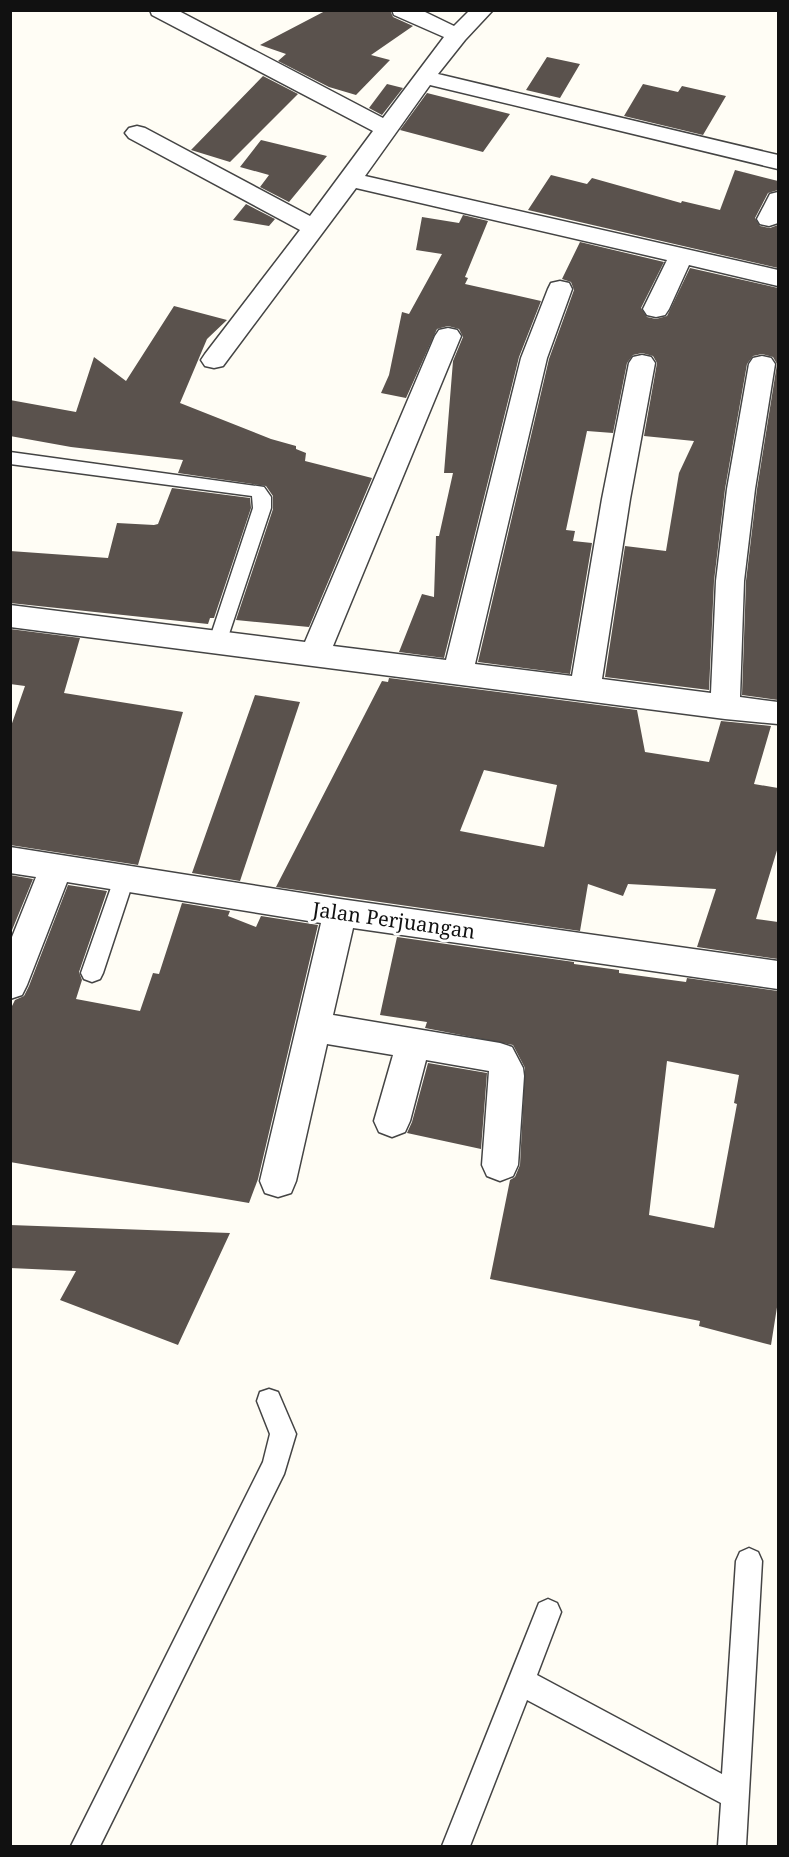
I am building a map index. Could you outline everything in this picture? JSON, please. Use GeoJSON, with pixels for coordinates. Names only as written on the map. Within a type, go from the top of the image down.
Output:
{"type":"FeatureCollection","features":[{"type":"Feature","properties":{"kind":"street"},"geometry":{"type":"LineString","coordinates":[[159,10],[385,128]]}},
{"type":"Feature","properties":{"kind":"street"},"geometry":{"type":"LineString","coordinates":[[402,10],[457,35]]}},
{"type":"Feature","properties":{"kind":"street"},"geometry":{"type":"LineString","coordinates":[[214,360],[312,227],[350,180],[385,128],[424,77],[457,35],[483,10]]}},
{"type":"Feature","properties":{"kind":"street"},"geometry":{"type":"LineString","coordinates":[[424,77],[778,162]]}},
{"type":"Feature","properties":{"kind":"street"},"geometry":{"type":"LineString","coordinates":[[137,133],[312,227]]}},
{"type":"Feature","properties":{"kind":"street"},"geometry":{"type":"LineString","coordinates":[[350,180],[778,278]]}},
{"type":"Feature","properties":{"kind":"street"},"geometry":{"type":"LineString","coordinates":[[656,309],[681,256]]}},
{"type":"Feature","properties":{"kind":"street"},"geometry":{"type":"LineString","coordinates":[[458,673],[534,358],[561,289]]}},
{"type":"Feature","properties":{"kind":"street"},"geometry":{"type":"LineString","coordinates":[[315,653],[448,336]]}},
{"type":"Feature","properties":{"kind":"street"},"geometry":{"type":"LineString","coordinates":[[585,689],[616,499],[642,363]]}},
{"type":"Feature","properties":{"kind":"street"},"geometry":{"type":"LineString","coordinates":[[724,708],[730,581],[741,489],[762,364]]}},
{"type":"Feature","properties":{"kind":"street"},"geometry":{"type":"LineString","coordinates":[[10,616],[315,653],[724,708],[778,713]]}},
{"type":"Feature","properties":{"kind":"street","name":"Jalan Perjuangan"},"geometry":{"type":"LineString","coordinates":[[10,860],[340,913],[778,975]]}},
{"type":"Feature","properties":{"kind":"street"},"geometry":{"type":"LineString","coordinates":[[10,985],[56,868]]}},
{"type":"Feature","properties":{"kind":"street"},"geometry":{"type":"LineString","coordinates":[[278,1181],[340,913]]}},
{"type":"Feature","properties":{"kind":"street"},"geometry":{"type":"LineString","coordinates":[[315,1027],[494,1056],[504,1062],[507,1076],[500,1166]]}},
{"type":"Feature","properties":{"kind":"street"},"geometry":{"type":"LineString","coordinates":[[392,1121],[414,1043]]}},
{"type":"Feature","properties":{"kind":"lane"},"geometry":{"type":"LineString","coordinates":[[10,458],[258,491],[262,497],[262,508],[218,641]]}},
{"type":"Feature","properties":{"kind":"lane"},"geometry":{"type":"LineString","coordinates":[[92,973],[124,879]]}},
{"type":"Feature","properties":{"kind":"lane"},"geometry":{"type":"LineString","coordinates":[[85,1846],[275,1465],[283,1434],[269,1401]]}},
{"type":"Feature","properties":{"kind":"lane"},"geometry":{"type":"LineString","coordinates":[[732,1846],[749,1561]]}},
{"type":"Feature","properties":{"kind":"lane"},"geometry":{"type":"LineString","coordinates":[[456,1846],[548,1612]]}},
{"type":"Feature","properties":{"kind":"lane"},"geometry":{"type":"LineString","coordinates":[[520,1681],[735,1796]]}},
{"type":"Feature","properties":{"kind":"building"},"geometry":{"type":"Polygon","coordinates":[[[327,10],[390,10],[393,17],[413,26],[371,55],[390,60],[356,95],[329,87],[278,61],[286,54],[260,45],[327,10]]]}},
{"type":"Feature","properties":{"kind":"building"},"geometry":{"type":"Polygon","coordinates":[[[547,57],[580,64],[560,98],[526,90],[547,57]]]}},
{"type":"Feature","properties":{"kind":"building"},"geometry":{"type":"Polygon","coordinates":[[[263,76],[298,94],[230,162],[191,150],[263,76]]]}},
{"type":"Feature","properties":{"kind":"building"},"geometry":{"type":"Polygon","coordinates":[[[387,84],[403,88],[382,115],[369,108],[387,84]]]}},
{"type":"Feature","properties":{"kind":"building"},"geometry":{"type":"Polygon","coordinates":[[[643,84],[678,92],[682,86],[726,96],[703,135],[624,116],[643,84]]]}},
{"type":"Feature","properties":{"kind":"building"},"geometry":{"type":"Polygon","coordinates":[[[427,93],[510,114],[483,152],[400,130],[427,93]]]}},
{"type":"Feature","properties":{"kind":"building"},"geometry":{"type":"Polygon","coordinates":[[[261,140],[327,156],[289,202],[260,187],[269,175],[240,167],[261,140]]]}},
{"type":"Feature","properties":{"kind":"building"},"geometry":{"type":"Polygon","coordinates":[[[735,170],[778,181],[778,190],[768,193],[755,218],[760,226],[770,228],[778,225],[778,268],[528,210],[551,175],[587,184],[592,178],[681,203],[682,201],[720,210],[735,170]]]}},
{"type":"Feature","properties":{"kind":"building"},"geometry":{"type":"Polygon","coordinates":[[[246,204],[275,219],[269,226],[233,220],[246,204]]]}},
{"type":"Feature","properties":{"kind":"building"},"geometry":{"type":"Polygon","coordinates":[[[463,215],[488,221],[465,277],[468,278],[465,284],[541,301],[519,357],[444,658],[399,652],[422,594],[434,597],[436,536],[439,536],[453,473],[444,473],[453,361],[463,337],[459,329],[448,326],[437,329],[406,398],[381,393],[389,375],[402,312],[409,314],[442,254],[416,250],[422,217],[459,223],[463,215]]]}},
{"type":"Feature","properties":{"kind":"building"},"geometry":{"type":"Polygon","coordinates":[[[580,242],[664,262],[641,308],[647,317],[656,319],[667,316],[690,268],[778,288],[778,700],[742,695],[746,581],[757,489],[777,364],[773,357],[762,354],[753,356],[747,364],[725,489],[714,581],[709,690],[605,677],[625,546],[666,551],[679,473],[694,441],[644,436],[657,363],[653,356],[642,353],[633,355],[627,363],[613,433],[587,431],[566,530],[575,531],[573,541],[592,543],[570,674],[478,662],[549,359],[574,290],[571,282],[562,279],[580,242]]]}},
{"type":"Feature","properties":{"kind":"building"},"geometry":{"type":"Polygon","coordinates":[[[174,306],[227,320],[207,339],[180,403],[271,439],[296,446],[296,449],[306,453],[305,461],[372,478],[309,627],[236,620],[273,509],[273,496],[266,486],[178,473],[183,460],[71,447],[10,436],[10,400],[76,412],[94,357],[126,381],[174,306]]]}},
{"type":"Feature","properties":{"kind":"building"},"geometry":{"type":"Polygon","coordinates":[[[172,488],[250,498],[251,508],[214,618],[210,618],[208,624],[10,603],[10,551],[108,558],[117,523],[158,524],[172,488]]]}},
{"type":"Feature","properties":{"kind":"building"},"geometry":{"type":"Polygon","coordinates":[[[10,629],[80,638],[64,693],[183,712],[138,865],[10,845],[10,729],[25,686],[10,684],[10,629]]]}},
{"type":"Feature","properties":{"kind":"building"},"geometry":{"type":"Polygon","coordinates":[[[389,678],[637,710],[645,752],[709,762],[721,721],[771,726],[754,784],[778,788],[778,847],[756,919],[778,922],[778,959],[697,947],[716,889],[628,884],[623,896],[588,884],[580,931],[276,887],[382,681],[388,682],[389,678]],[[484,770],[460,831],[544,847],[557,785],[484,770]]]}},
{"type":"Feature","properties":{"kind":"building"},"geometry":{"type":"Polygon","coordinates":[[[255,695],[300,702],[240,881],[192,873],[255,695]]]}},
{"type":"Feature","properties":{"kind":"building"},"geometry":{"type":"Polygon","coordinates":[[[10,875],[33,879],[10,935],[10,875]]]}},
{"type":"Feature","properties":{"kind":"building"},"geometry":{"type":"Polygon","coordinates":[[[68,885],[107,891],[79,972],[82,980],[76,999],[140,1011],[153,973],[159,974],[182,903],[230,911],[228,916],[256,927],[261,916],[318,925],[258,1179],[249,1203],[10,1162],[10,1010],[15,1000],[24,996],[29,986],[68,885]]]}},
{"type":"Feature","properties":{"kind":"building"},"geometry":{"type":"Polygon","coordinates":[[[397,937],[574,962],[574,964],[619,970],[619,973],[686,982],[687,978],[778,991],[778,1301],[771,1345],[699,1326],[700,1321],[490,1279],[510,1180],[515,1177],[520,1165],[525,1068],[513,1045],[425,1028],[427,1022],[380,1015],[397,937]],[[667,1061],[649,1215],[714,1228],[737,1104],[734,1103],[739,1075],[667,1061]]]}},
{"type":"Feature","properties":{"kind":"building"},"geometry":{"type":"Polygon","coordinates":[[[428,1063],[487,1073],[481,1149],[407,1133],[428,1063]]]}},
{"type":"Feature","properties":{"kind":"building"},"geometry":{"type":"Polygon","coordinates":[[[10,1225],[230,1233],[178,1345],[60,1300],[76,1271],[10,1268],[10,1225]]]}}]}
